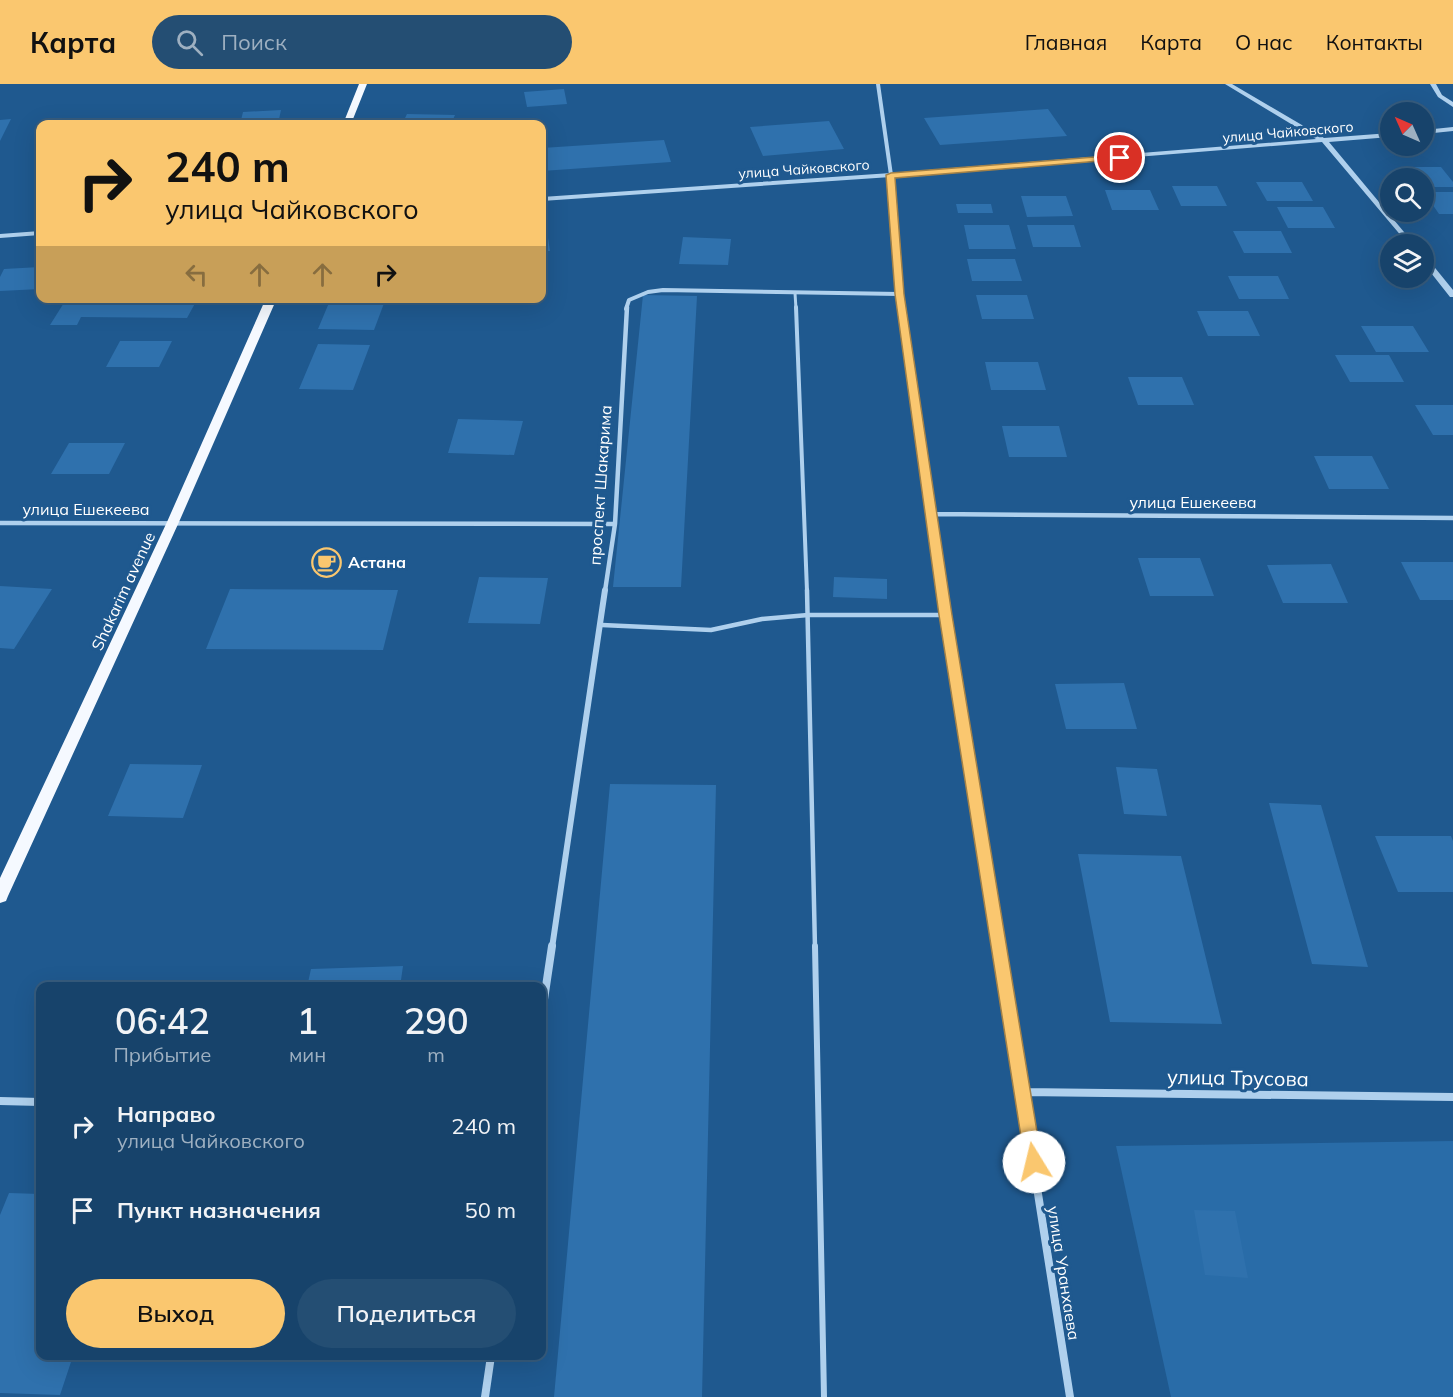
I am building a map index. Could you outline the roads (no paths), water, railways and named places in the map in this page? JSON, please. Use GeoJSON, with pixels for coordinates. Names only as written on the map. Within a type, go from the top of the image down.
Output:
{"type":"FeatureCollection","features":[{"type":"Feature","properties":{"kind":"main road"},"geometry":{"type":"LineString","coordinates":[[348,120],[363,84]]}},
{"type":"Feature","properties":{"kind":"main road","name":"Shakarim avenue"},"geometry":{"type":"LineString","coordinates":[[0,896],[270,303]]}},
{"type":"Feature","properties":{"kind":"street","name":"улица Уранхаева"},"geometry":{"type":"LineString","coordinates":[[878,84],[891,175],[899,294],[946,615],[1070,1397]]}},
{"type":"Feature","properties":{"kind":"street"},"geometry":{"type":"LineString","coordinates":[[1228,84],[1326,142],[1403,234]]}},
{"type":"Feature","properties":{"kind":"street"},"geometry":{"type":"LineString","coordinates":[[1433,84],[1440,96],[1453,105]]}},
{"type":"Feature","properties":{"kind":"street"},"geometry":{"type":"LineString","coordinates":[[1434,131],[1453,129]]}},
{"type":"Feature","properties":{"kind":"street","name":"улица Чайковского"},"geometry":{"type":"LineString","coordinates":[[546,199],[891,175],[1380,136]]}},
{"type":"Feature","properties":{"kind":"street"},"geometry":{"type":"LineString","coordinates":[[0,236],[36,233]]}},
{"type":"Feature","properties":{"kind":"street"},"geometry":{"type":"LineString","coordinates":[[1434,270],[1449,285],[1453,296]]}},
{"type":"Feature","properties":{"kind":"street","name":"проспект Шакарима"},"geometry":{"type":"LineString","coordinates":[[546,987],[602,625],[615,524],[624,312],[629,300],[648,292],[663,290],[899,294]]}},
{"type":"Feature","properties":{"kind":"street","name":"улица Ешекеева"},"geometry":{"type":"LineString","coordinates":[[932,514],[1453,518]]}},
{"type":"Feature","properties":{"kind":"street","name":"улица Ешекеева"},"geometry":{"type":"LineString","coordinates":[[0,523],[615,524]]}},
{"type":"Feature","properties":{"kind":"street","name":"улица Трусова"},"geometry":{"type":"LineString","coordinates":[[1023,1092],[1453,1097]]}},
{"type":"Feature","properties":{"kind":"street"},"geometry":{"type":"LineString","coordinates":[[0,1101],[36,1102]]}},
{"type":"Feature","properties":{"kind":"street"},"geometry":{"type":"LineString","coordinates":[[485,1397],[490,1360]]}},
{"type":"Feature","properties":{"kind":"lane"},"geometry":{"type":"LineString","coordinates":[[795,293],[808,615],[824,1397]]}},
{"type":"Feature","properties":{"kind":"lane"},"geometry":{"type":"LineString","coordinates":[[602,625],[711,630],[762,619],[808,615],[946,615]]}},
{"type":"Feature","properties":{"kind":"place","name":"Астана"},"geometry":{"type":"Point","coordinates":[327,562]}}]}
